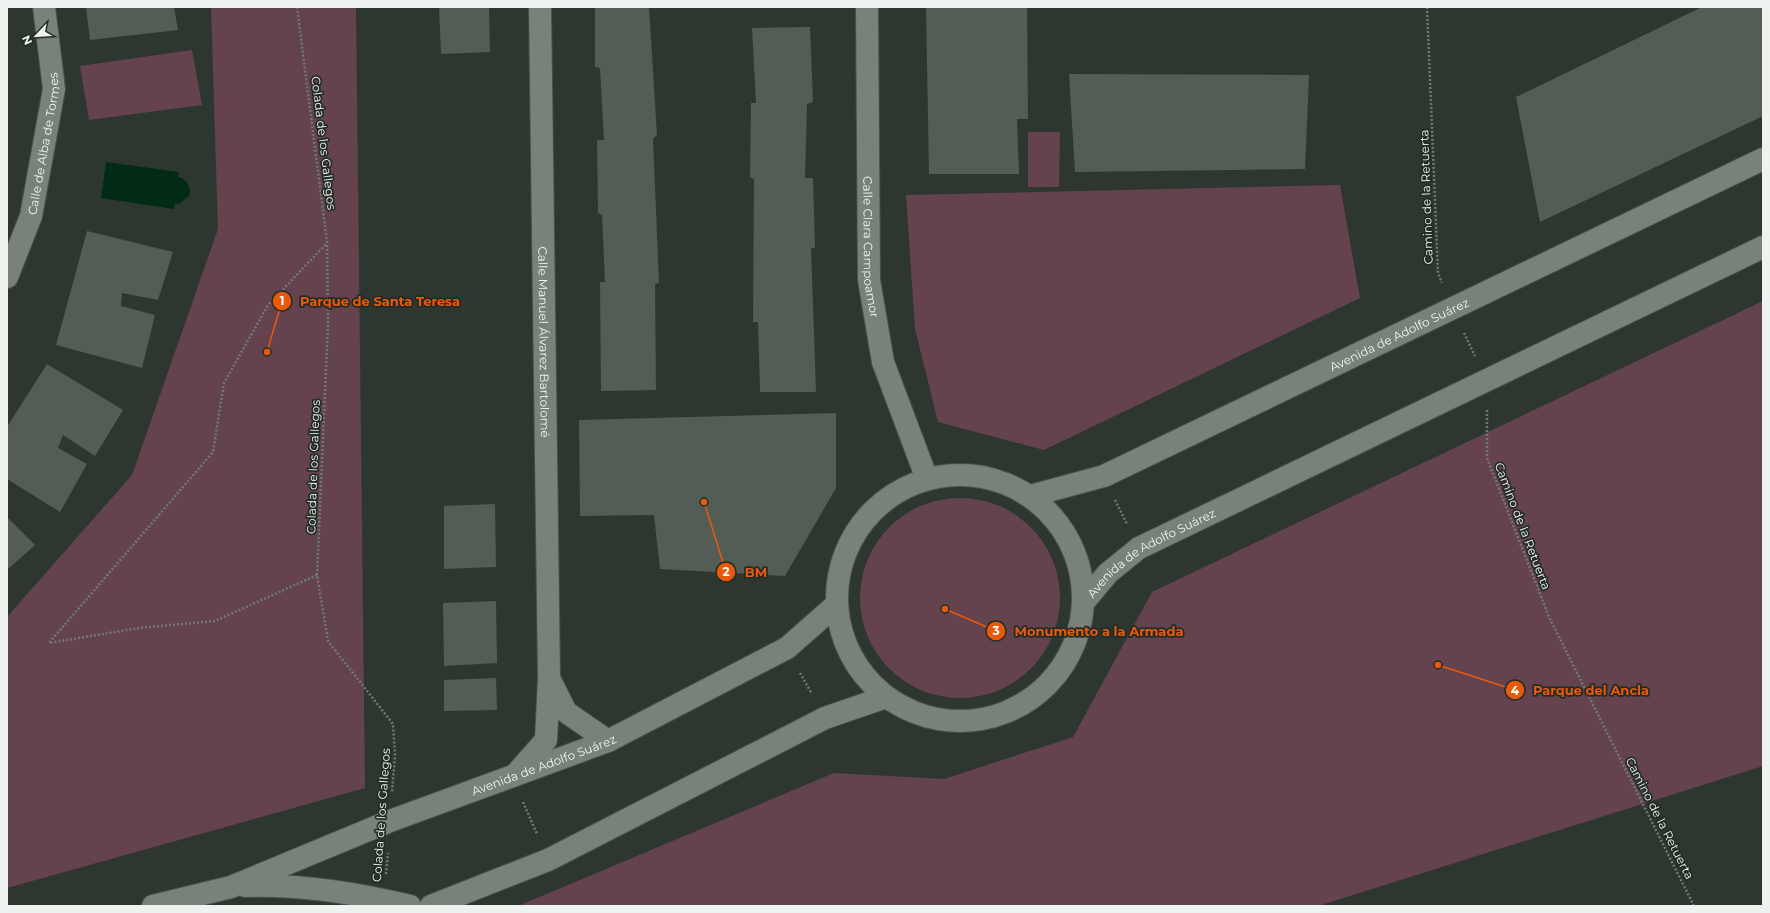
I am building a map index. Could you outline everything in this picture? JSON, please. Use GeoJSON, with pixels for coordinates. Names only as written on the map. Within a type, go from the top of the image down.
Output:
{"type":"FeatureCollection","features":[{"type":"Feature","properties":{"kind":"street","name":"Calle de Alba de Tormes"},"geometry":{"type":"LineString","coordinates":[[7,277],[31,216],[54,89],[44,7]]}},
{"type":"Feature","properties":{"kind":"street","name":"Calle Manuel Álvarez Bartolomé"},"geometry":{"type":"LineString","coordinates":[[513,777],[546,740],[549,678],[540,7]]}},
{"type":"Feature","properties":{"kind":"street","name":"Calle Clara Campoamor"},"geometry":{"type":"LineString","coordinates":[[867,7],[869,280],[883,362],[927,479]]}},
{"type":"Feature","properties":{"kind":"street","name":"Avenida de Adolfo Suárez"},"geometry":{"type":"LineString","coordinates":[[1030,496],[1104,476],[1763,159]]}},
{"type":"Feature","properties":{"kind":"street","name":"Avenida de Adolfo Suárez"},"geometry":{"type":"LineString","coordinates":[[1083,603],[1108,572],[1139,548],[1763,247]]}},
{"type":"Feature","properties":{"kind":"street"},"geometry":{"type":"LineString","coordinates":[[954,475],[981,476],[1006,484],[1030,496],[1053,517],[1070,543],[1080,572],[1083,603],[1078,632],[1067,660],[1049,683],[1026,703],[999,715],[970,721],[940,720],[912,712],[886,697],[866,678],[851,656],[841,631],[837,604],[839,571],[851,540],[871,512],[897,492],[927,479],[954,475]]}},
{"type":"Feature","properties":{"kind":"street","name":"Avenida de Adolfo Suárez"},"geometry":{"type":"LineString","coordinates":[[153,906],[231,887],[390,821],[608,741],[786,648],[837,604]]}},
{"type":"Feature","properties":{"kind":"street","name":"Calle Manuel Álvarez Bartolomé"},"geometry":{"type":"LineString","coordinates":[[549,678],[566,712],[608,741]]}},
{"type":"Feature","properties":{"kind":"street"},"geometry":{"type":"LineString","coordinates":[[432,906],[548,860],[825,718],[886,697]]}},
{"type":"Feature","properties":{"kind":"street","name":"Avenida de Adolfo Suárez"},"geometry":{"type":"LineString","coordinates":[[231,887],[280,885],[384,900],[410,906]]}},
{"type":"Feature","properties":{"kind":"path","name":"Colada de los Gallegos"},"geometry":{"type":"LineString","coordinates":[[298,7],[327,242],[328,324],[317,575],[328,641],[393,724],[395,755],[384,900]]}},
{"type":"Feature","properties":{"kind":"path","name":"Camino de la Retuerta"},"geometry":{"type":"LineString","coordinates":[[1427,7],[1438,273],[1452,308],[1487,380],[1487,458],[1549,617],[1694,906]]}},
{"type":"Feature","properties":{"kind":"path"},"geometry":{"type":"LineString","coordinates":[[317,575],[216,621],[139,628],[49,643],[213,452],[224,383],[268,305],[327,242]]}},
{"type":"Feature","properties":{"kind":"path"},"geometry":{"type":"LineString","coordinates":[[1104,476],[1139,548]]}},
{"type":"Feature","properties":{"kind":"path"},"geometry":{"type":"LineString","coordinates":[[786,648],[825,718]]}},
{"type":"Feature","properties":{"kind":"path"},"geometry":{"type":"LineString","coordinates":[[513,777],[548,860]]}},
{"type":"Feature","properties":{"kind":"shaded area"},"geometry":{"type":"Polygon","coordinates":[[[211,7],[356,7],[365,788],[7,888],[7,617],[132,475],[218,229],[211,7]]]}},
{"type":"Feature","properties":{"kind":"shaded area"},"geometry":{"type":"Polygon","coordinates":[[[192,50],[202,105],[89,120],[80,66],[192,50]]]}},
{"type":"Feature","properties":{"kind":"shaded area"},"geometry":{"type":"Polygon","coordinates":[[[1028,132],[1060,132],[1059,187],[1028,187],[1028,132]]]}},
{"type":"Feature","properties":{"kind":"shaded area"},"geometry":{"type":"Polygon","coordinates":[[[106,162],[179,172],[178,177],[188,184],[190,190],[189,196],[179,204],[175,203],[174,209],[101,198],[106,162]]]}},
{"type":"Feature","properties":{"kind":"shaded area"},"geometry":{"type":"Polygon","coordinates":[[[1340,185],[1360,298],[1044,450],[938,422],[915,329],[906,195],[1340,185]]]}},
{"type":"Feature","properties":{"kind":"shaded area"},"geometry":{"type":"Polygon","coordinates":[[[1763,301],[1763,766],[1318,906],[518,906],[834,773],[944,779],[1073,737],[1152,592],[1763,301]]]}},
{"type":"Feature","properties":{"kind":"shaded area"},"geometry":{"type":"Polygon","coordinates":[[[950,498],[970,498],[989,502],[1007,510],[1031,527],[1043,542],[1056,569],[1060,588],[1060,608],[1056,627],[1043,654],[1031,669],[1016,681],[989,694],[970,698],[950,698],[931,694],[913,686],[889,669],[877,654],[864,627],[860,608],[860,588],[864,569],[872,551],[889,527],[904,515],[931,502],[950,498]]]}},
{"type":"Feature","properties":{"kind":"building"},"geometry":{"type":"Polygon","coordinates":[[[86,7],[174,7],[178,30],[90,40],[86,7]]]}},
{"type":"Feature","properties":{"kind":"building"},"geometry":{"type":"Polygon","coordinates":[[[439,7],[489,7],[490,52],[441,54],[439,7]]]}},
{"type":"Feature","properties":{"kind":"building"},"geometry":{"type":"Polygon","coordinates":[[[595,7],[649,7],[657,135],[653,139],[659,283],[655,284],[656,390],[601,391],[600,282],[605,282],[602,215],[598,213],[597,140],[604,140],[600,68],[595,67],[595,7]]]}},
{"type":"Feature","properties":{"kind":"building"},"geometry":{"type":"Polygon","coordinates":[[[926,7],[1027,7],[1028,119],[1017,119],[1019,174],[929,174],[926,7]]]}},
{"type":"Feature","properties":{"kind":"building"},"geometry":{"type":"Polygon","coordinates":[[[1702,7],[1763,7],[1763,116],[1540,222],[1516,97],[1702,7]]]}},
{"type":"Feature","properties":{"kind":"building"},"geometry":{"type":"Polygon","coordinates":[[[810,27],[813,102],[807,104],[805,178],[813,178],[815,248],[811,248],[816,392],[760,392],[758,322],[753,322],[754,179],[750,177],[751,103],[756,103],[752,28],[810,27]]]}},
{"type":"Feature","properties":{"kind":"building"},"geometry":{"type":"Polygon","coordinates":[[[1069,74],[1309,75],[1305,169],[1075,172],[1069,74]]]}},
{"type":"Feature","properties":{"kind":"building"},"geometry":{"type":"Polygon","coordinates":[[[87,231],[173,252],[158,300],[122,293],[121,306],[155,315],[142,368],[56,345],[87,231]]]}},
{"type":"Feature","properties":{"kind":"building"},"geometry":{"type":"Polygon","coordinates":[[[47,364],[123,410],[95,456],[63,435],[58,448],[87,464],[60,512],[7,479],[7,427],[47,364]]]}},
{"type":"Feature","properties":{"kind":"building"},"geometry":{"type":"Polygon","coordinates":[[[836,413],[836,488],[785,576],[660,569],[654,515],[580,516],[579,420],[836,413]]]}},
{"type":"Feature","properties":{"kind":"building"},"geometry":{"type":"Polygon","coordinates":[[[495,504],[496,567],[444,569],[444,506],[495,504]]]}},
{"type":"Feature","properties":{"kind":"building"},"geometry":{"type":"Polygon","coordinates":[[[7,517],[35,545],[7,570],[7,517]]]}},
{"type":"Feature","properties":{"kind":"building"},"geometry":{"type":"Polygon","coordinates":[[[496,601],[497,663],[444,666],[443,603],[496,601]]]}},
{"type":"Feature","properties":{"kind":"building"},"geometry":{"type":"Polygon","coordinates":[[[496,678],[497,710],[444,711],[444,680],[496,678]]]}},
{"type":"Feature","properties":{"kind":"place","name":"Parque de Santa Teresa"},"geometry":{"type":"Point","coordinates":[267,352]}},
{"type":"Feature","properties":{"kind":"place","name":"BM"},"geometry":{"type":"Point","coordinates":[704,502]}},
{"type":"Feature","properties":{"kind":"place","name":"Monumento a la Armada"},"geometry":{"type":"Point","coordinates":[945,609]}},
{"type":"Feature","properties":{"kind":"place","name":"Parque del Ancla"},"geometry":{"type":"Point","coordinates":[1438,665]}}]}
